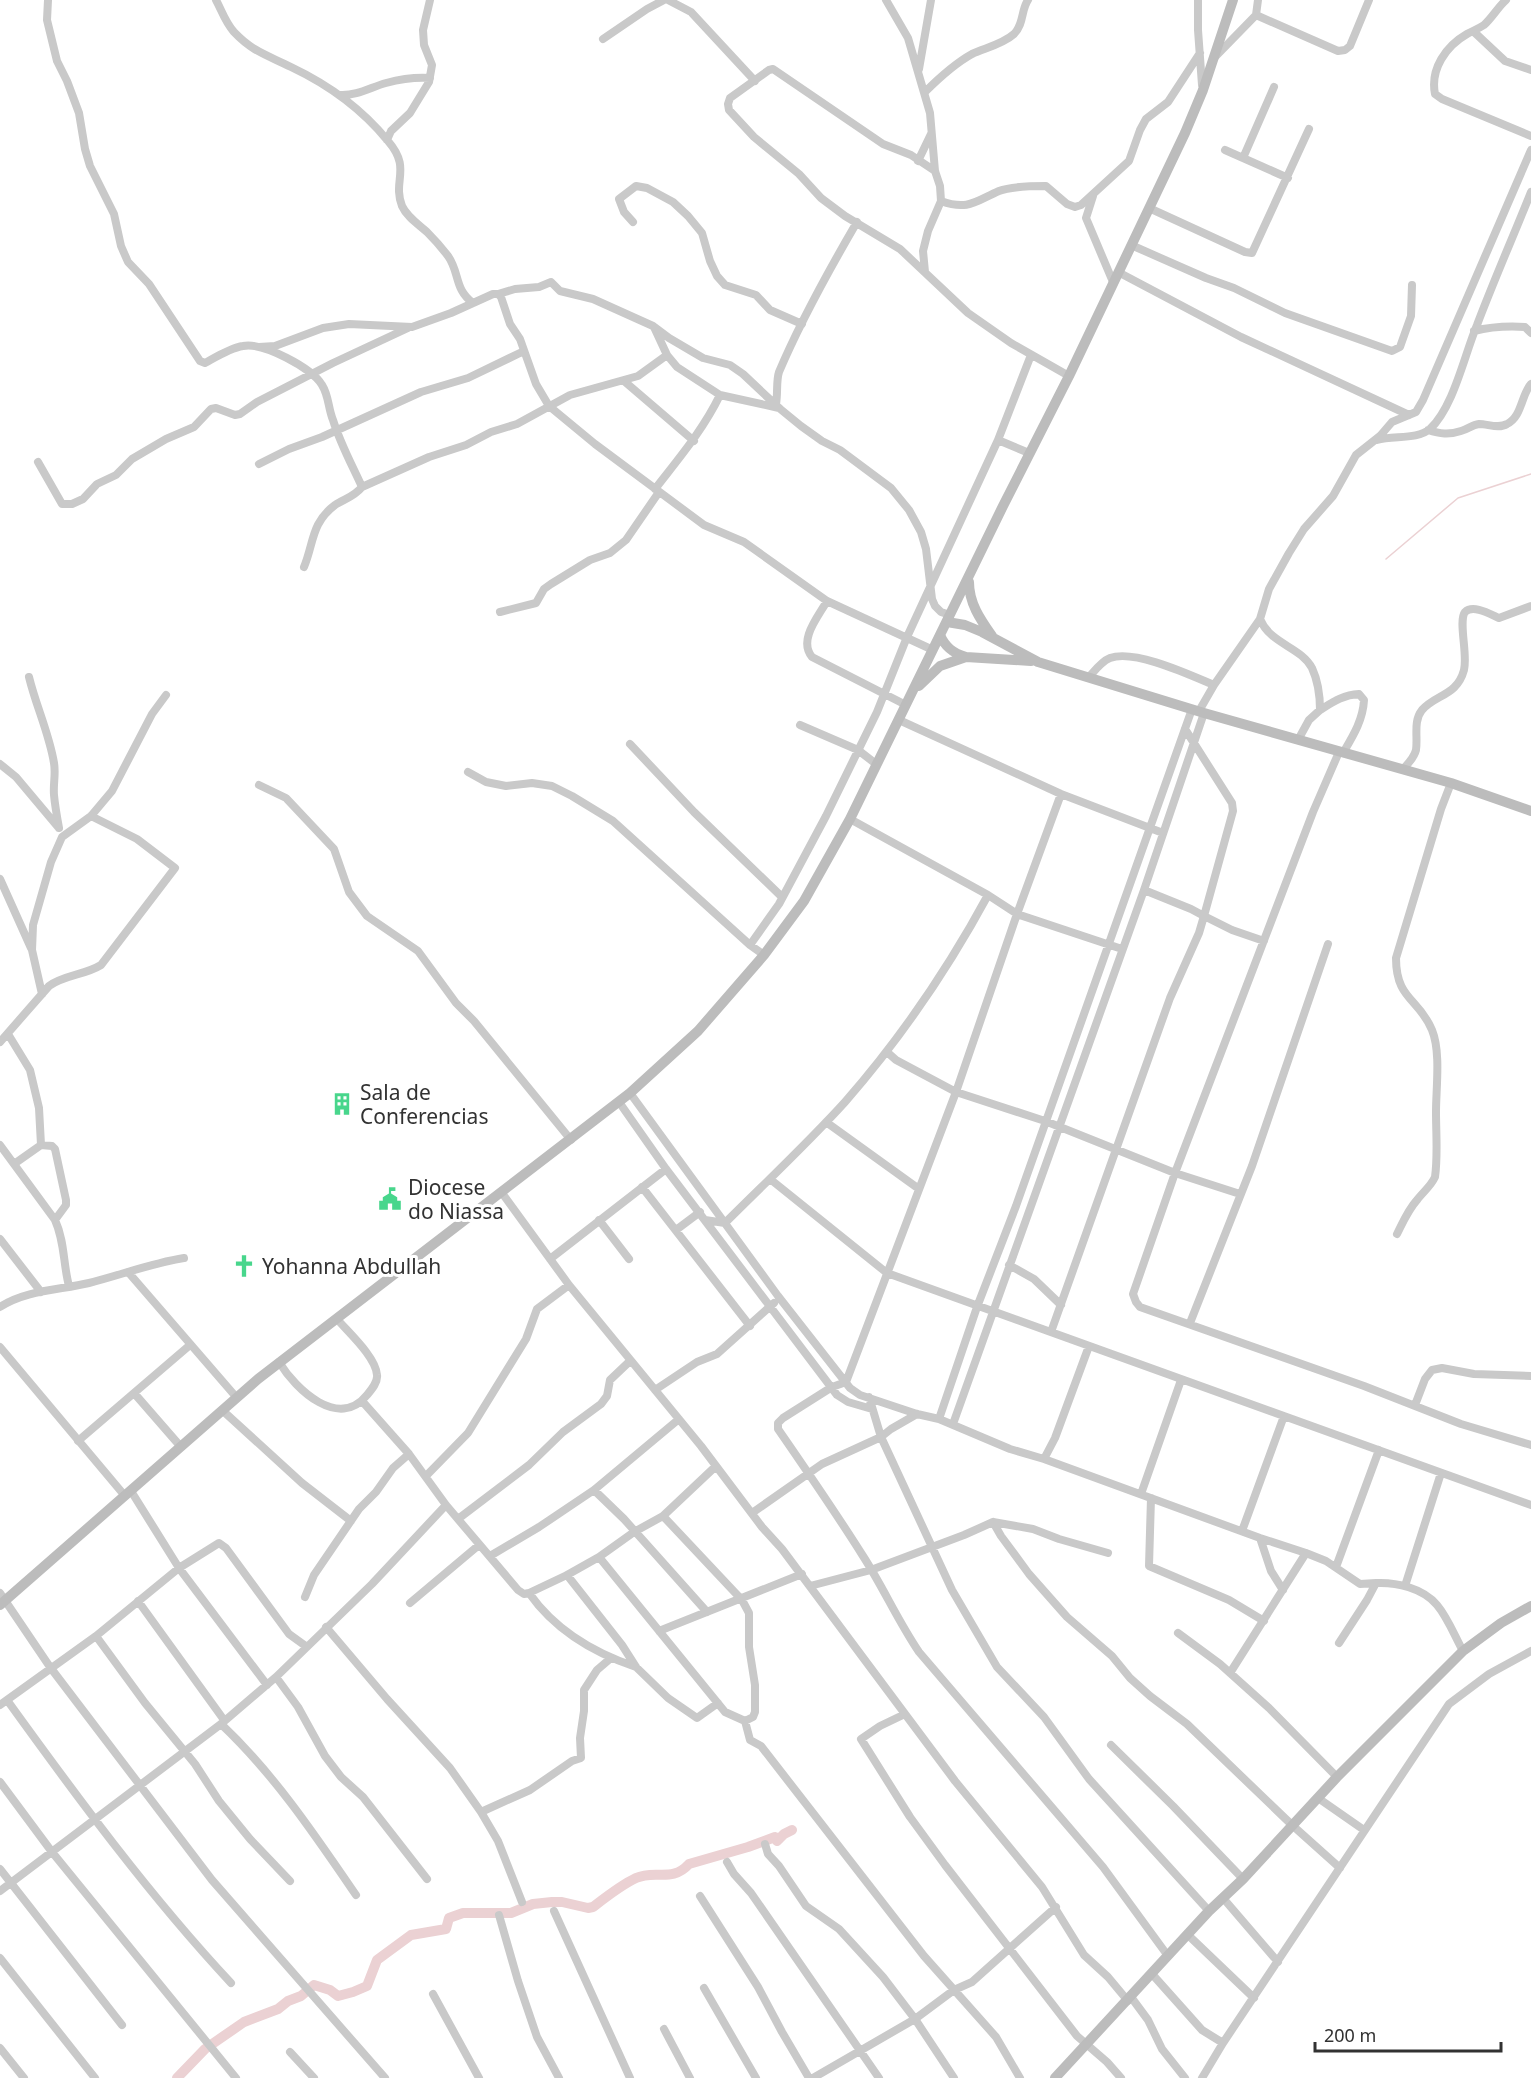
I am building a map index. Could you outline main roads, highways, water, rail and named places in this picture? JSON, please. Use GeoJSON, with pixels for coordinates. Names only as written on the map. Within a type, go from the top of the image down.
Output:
{"type":"FeatureCollection","features":[{"type":"Feature","properties":{"kind":"main road"},"geometry":{"type":"LineString","coordinates":[[2,1599],[279,1362],[630,1094],[698,1030],[764,955],[804,901],[850,819],[1069,376],[1185,133],[1203,90],[1233,0]]}},
{"type":"Feature","properties":{"kind":"main road"},"geometry":{"type":"LineString","coordinates":[[968,579],[972,603],[979,618],[994,639]]}},
{"type":"Feature","properties":{"kind":"main road"},"geometry":{"type":"LineString","coordinates":[[949,618],[1038,662],[1198,711],[1451,783],[1531,811]]}},
{"type":"Feature","properties":{"kind":"main road"},"geometry":{"type":"LineString","coordinates":[[940,635],[951,650],[966,657],[1038,662]]}},
{"type":"Feature","properties":{"kind":"main road"},"geometry":{"type":"LineString","coordinates":[[908,701],[940,666],[966,657]]}},
{"type":"Feature","properties":{"kind":"main road"},"geometry":{"type":"LineString","coordinates":[[1055,2078],[1337,1777],[1463,1651],[1501,1623],[1531,1606]]}},
{"type":"Feature","properties":{"kind":"waterway"},"geometry":{"type":"LineString","coordinates":[[1386,559],[1458,498],[1531,474]]}},
{"type":"Feature","properties":{"kind":"waterway"},"geometry":{"type":"LineString","coordinates":[[177,2078],[205,2049],[244,2022],[278,2009],[288,2001],[301,1996],[314,1985],[330,1990],[338,1996],[367,1986],[377,1960],[411,1935],[446,1929],[449,1918],[463,1913],[511,1913],[533,1904],[552,1902],[593,1907],[636,1878],[676,1873],[689,1864],[775,1837],[777,1841],[792,1830]]}},
{"type":"Feature","properties":{"kind":"place","name":"Sala de Conferencias"},"geometry":{"type":"Point","coordinates":[342,1104]}},
{"type":"Feature","properties":{"kind":"place","name":"Diocese do Niassa"},"geometry":{"type":"Point","coordinates":[390,1199]}},
{"type":"Feature","properties":{"kind":"place","name":"Yohanna Abdullah"},"geometry":{"type":"Point","coordinates":[244,1266]}}]}
